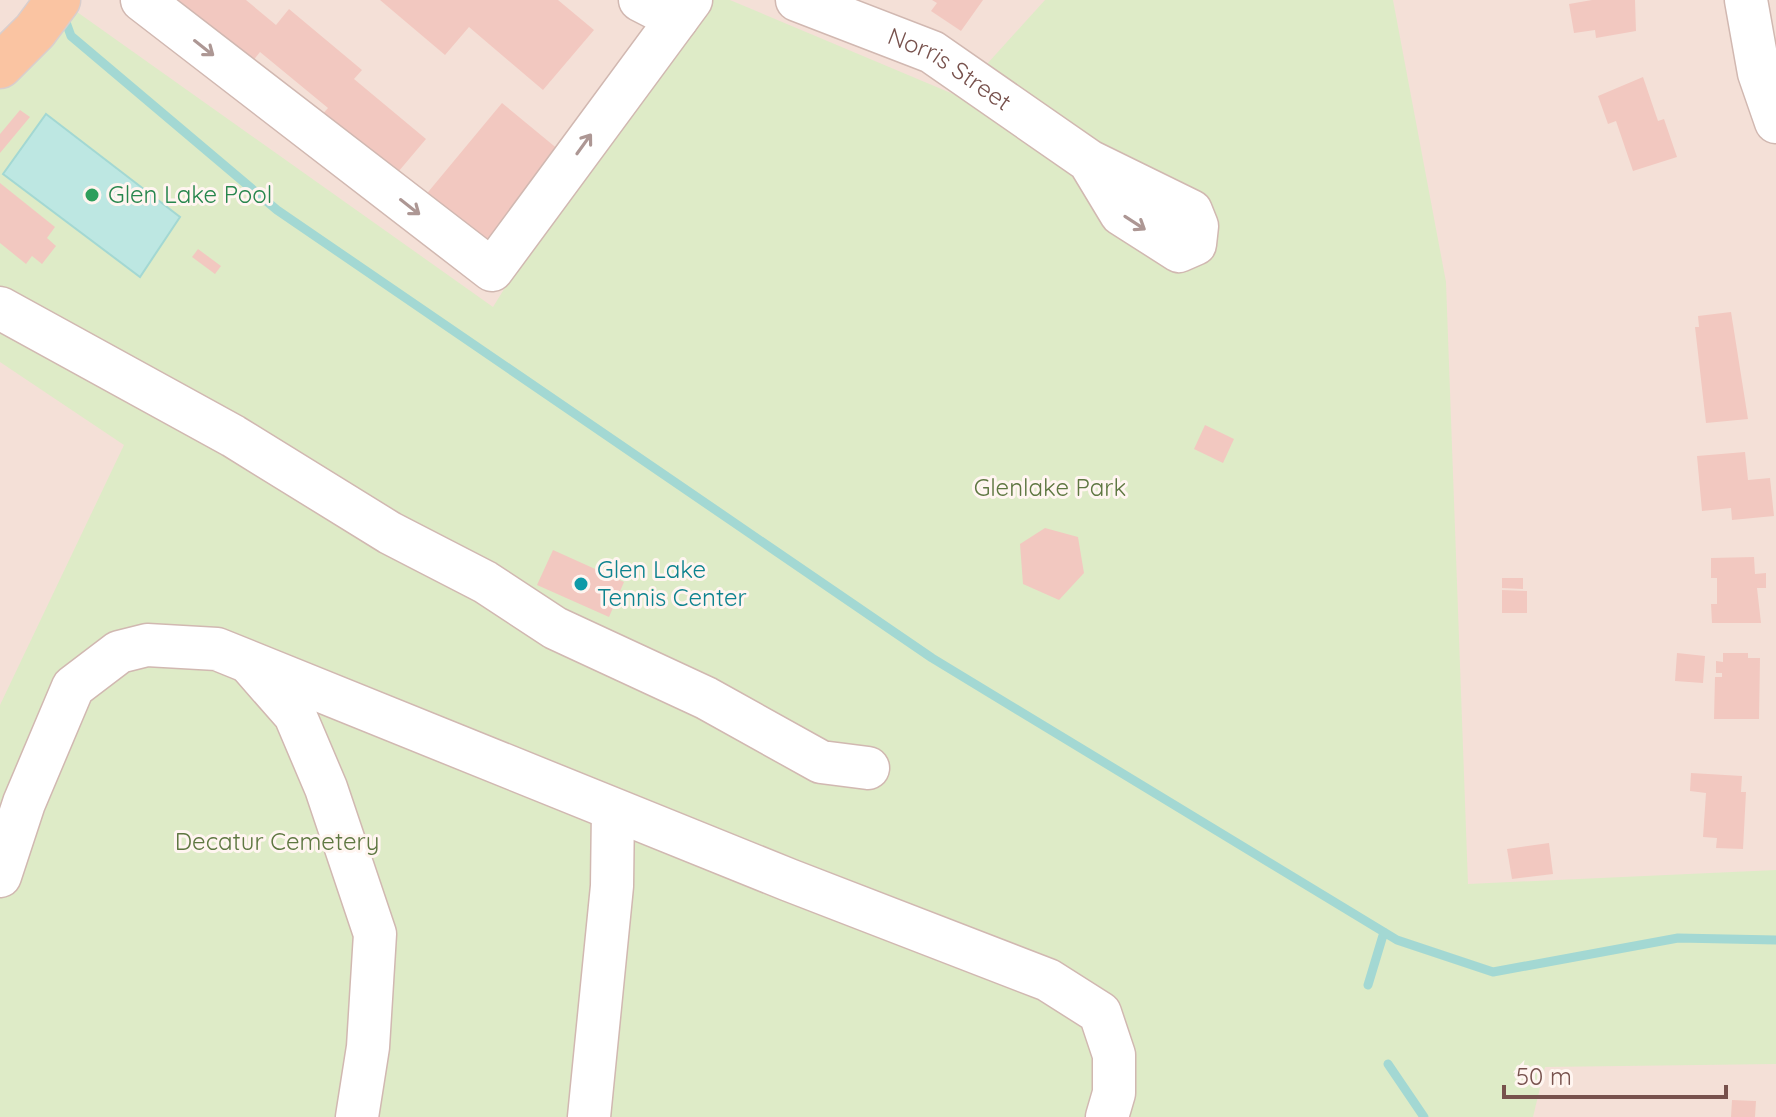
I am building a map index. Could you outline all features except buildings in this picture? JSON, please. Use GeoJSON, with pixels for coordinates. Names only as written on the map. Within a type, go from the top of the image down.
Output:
{"type":"FeatureCollection","features":[{"type":"Feature","properties":{"kind":"main road"},"geometry":{"type":"LineString","coordinates":[[0,66],[47,15]]}},
{"type":"Feature","properties":{"kind":"street"},"geometry":{"type":"LineString","coordinates":[[142,0],[492,270],[684,9],[640,0]]}},
{"type":"Feature","properties":{"kind":"street","name":"Norris Street"},"geometry":{"type":"LineString","coordinates":[[797,0],[848,9],[932,52],[1089,161]]}},
{"type":"Feature","properties":{"kind":"street"},"geometry":{"type":"LineString","coordinates":[[1746,0],[1759,73],[1776,122]]}},
{"type":"Feature","properties":{"kind":"street"},"geometry":{"type":"LineString","coordinates":[[0,308],[233,436],[390,533],[485,582],[555,628],[706,698],[821,762],[868,768]]}},
{"type":"Feature","properties":{"kind":"street"},"geometry":{"type":"LineString","coordinates":[[0,876],[24,803],[73,687],[119,652],[147,645],[217,649],[613,810],[1048,980],[1100,1013],[1114,1055],[1114,1093],[1107,1117]]}},
{"type":"Feature","properties":{"kind":"street"},"geometry":{"type":"LineString","coordinates":[[246,659],[295,715],[326,788],[375,934],[368,1047],[357,1117]]}},
{"type":"Feature","properties":{"kind":"street"},"geometry":{"type":"LineString","coordinates":[[589,1117],[612,886],[613,810]]}},
{"type":"Feature","properties":{"kind":"shaded area"},"geometry":{"type":"Polygon","coordinates":[[[0,0],[1776,0],[1776,1117],[0,1117],[0,0]]]}},
{"type":"Feature","properties":{"kind":"green space","name":"Glenlake Park"},"geometry":{"type":"Polygon","coordinates":[[[682,0],[730,0],[958,96],[1045,0],[1393,0],[1446,282],[1468,884],[1776,870],[1776,1064],[1545,1067],[1533,1117],[0,1117],[0,705],[124,445],[0,362],[0,69],[63,2],[493,307],[682,0]]]}},
{"type":"Feature","properties":{"kind":"water","name":"Glen Lake Pool"},"geometry":{"type":"Polygon","coordinates":[[[46,114],[180,217],[140,277],[3,174],[46,114]]]}},
{"type":"Feature","properties":{"kind":"waterway"},"geometry":{"type":"LineString","coordinates":[[63,14],[71,36],[277,210],[932,658],[1397,940],[1493,972],[1678,938],[1776,940]]}},
{"type":"Feature","properties":{"kind":"waterway"},"geometry":{"type":"LineString","coordinates":[[1368,985],[1384,932]]}},
{"type":"Feature","properties":{"kind":"waterway"},"geometry":{"type":"LineString","coordinates":[[1388,1064],[1424,1117]]}},
{"type":"Feature","properties":{"kind":"place","name":"Glen Lake Pool"},"geometry":{"type":"Point","coordinates":[92,195]}},
{"type":"Feature","properties":{"kind":"place","name":"Glen Lake Tennis Center"},"geometry":{"type":"Point","coordinates":[581,584]}},
{"type":"Feature","properties":{"kind":"park label","name":"Decatur Cemetery"},"geometry":{"type":"Point","coordinates":[277,842]}}]}
